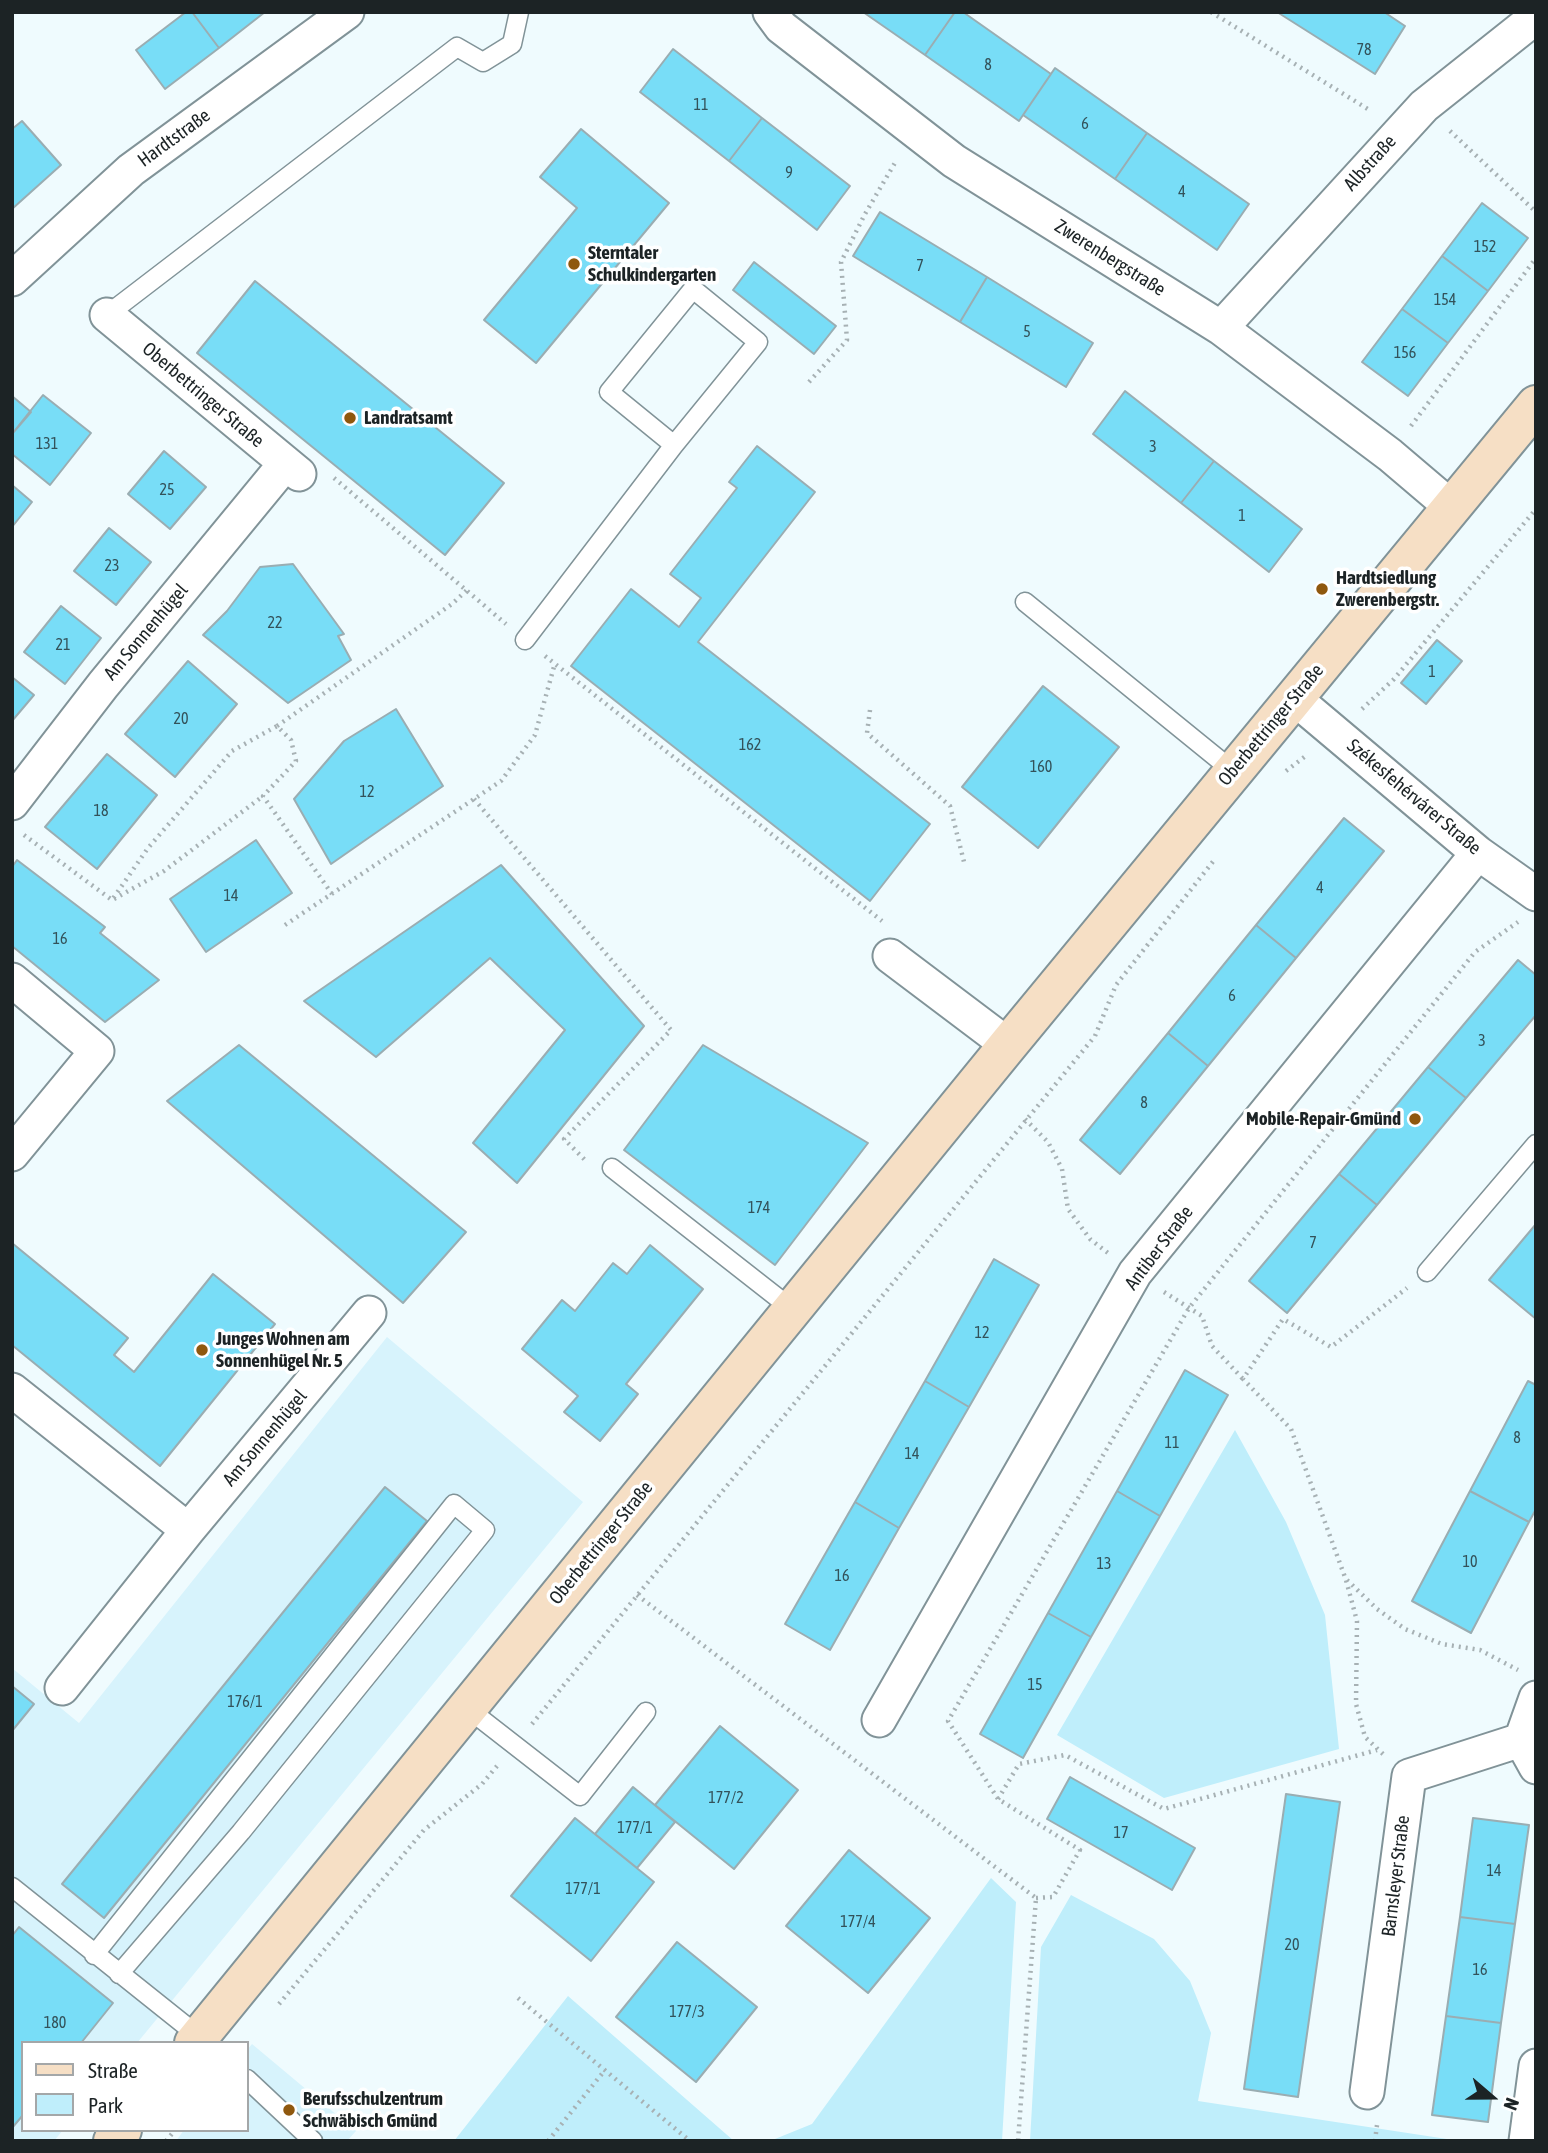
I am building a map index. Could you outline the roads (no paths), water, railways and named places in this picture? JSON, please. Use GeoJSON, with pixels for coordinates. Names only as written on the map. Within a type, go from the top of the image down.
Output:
{"type":"FeatureCollection","features":[{"type":"Feature","properties":{"kind":"street","name":"Hardtstraße"},"geometry":{"type":"LineString","coordinates":[[12,279],[131,170],[347,12]]}},
{"type":"Feature","properties":{"kind":"street","name":"Zwerenbergstraße"},"geometry":{"type":"LineString","coordinates":[[770,12],[781,27],[954,161],[1221,328],[1390,455],[1450,506]]}},
{"type":"Feature","properties":{"kind":"street","name":"Albstraße"},"geometry":{"type":"LineString","coordinates":[[1221,328],[1424,106],[1536,17]]}},
{"type":"Feature","properties":{"kind":"street","name":"Oberbettringer Straße"},"geometry":{"type":"LineString","coordinates":[[107,315],[292,469]]}},
{"type":"Feature","properties":{"kind":"street","name":"Oberbettringer Straße"},"geometry":{"type":"LineString","coordinates":[[200,2041],[467,1707],[792,1309],[1450,506],[1536,405]]}},
{"type":"Feature","properties":{"kind":"street","name":"Am Sonnenhügel"},"geometry":{"type":"LineString","coordinates":[[16,818],[103,685],[292,469]]}},
{"type":"Feature","properties":{"kind":"street","name":"Székesfehérvárer Straße"},"geometry":{"type":"LineString","coordinates":[[1294,698],[1338,732],[1478,853],[1531,905]]}},
{"type":"Feature","properties":{"kind":"street","name":"Antiber Straße"},"geometry":{"type":"LineString","coordinates":[[878,1720],[1135,1273],[1478,853]]}},
{"type":"Feature","properties":{"kind":"street"},"geometry":{"type":"LineString","coordinates":[[892,943],[1008,1045]]}},
{"type":"Feature","properties":{"kind":"street"},"geometry":{"type":"LineString","coordinates":[[12,980],[97,1051],[12,1154]]}},
{"type":"Feature","properties":{"kind":"street","name":"Am Sonnenhügel"},"geometry":{"type":"LineString","coordinates":[[62,1688],[188,1530],[369,1313]]}},
{"type":"Feature","properties":{"kind":"street"},"geometry":{"type":"LineString","coordinates":[[12,1390],[188,1530]]}},
{"type":"Feature","properties":{"kind":"street"},"geometry":{"type":"LineString","coordinates":[[1528,1753],[1530,1686]]}},
{"type":"Feature","properties":{"kind":"street","name":"Barnsleyer Straße"},"geometry":{"type":"LineString","coordinates":[[1367,2092],[1409,1776],[1528,1753]]}},
{"type":"Feature","properties":{"kind":"street"},"geometry":{"type":"LineString","coordinates":[[1527,2141],[1536,2066]]}},
{"type":"Feature","properties":{"kind":"lane"},"geometry":{"type":"LineString","coordinates":[[107,315],[457,47],[483,62],[512,44],[519,12]]}},
{"type":"Feature","properties":{"kind":"lane"},"geometry":{"type":"LineString","coordinates":[[525,640],[674,445],[758,342],[694,289],[609,392],[674,445]]}},
{"type":"Feature","properties":{"kind":"lane"},"geometry":{"type":"LineString","coordinates":[[1025,602],[1233,771]]}},
{"type":"Feature","properties":{"kind":"lane"},"geometry":{"type":"LineString","coordinates":[[1427,1272],[1536,1144]]}},
{"type":"Feature","properties":{"kind":"lane"},"geometry":{"type":"LineString","coordinates":[[612,1168],[792,1309]]}},
{"type":"Feature","properties":{"kind":"lane"},"geometry":{"type":"LineString","coordinates":[[94,1955],[454,1504],[485,1530],[241,1832],[119,1974]]}},
{"type":"Feature","properties":{"kind":"lane"},"geometry":{"type":"LineString","coordinates":[[467,1707],[580,1796],[646,1712]]}},
{"type":"Feature","properties":{"kind":"lane"},"geometry":{"type":"LineString","coordinates":[[12,1886],[200,2041]]}},
{"type":"Feature","properties":{"kind":"lane"},"geometry":{"type":"LineString","coordinates":[[248,2080],[313,2141]]}},
{"type":"Feature","properties":{"kind":"place","name":"Sterntaler Schulkindergarten"},"geometry":{"type":"Point","coordinates":[574,264]}},
{"type":"Feature","properties":{"kind":"place","name":"Landratsamt"},"geometry":{"type":"Point","coordinates":[350,418]}},
{"type":"Feature","properties":{"kind":"place","name":"Hardtsiedlung Zwerenbergstr."},"geometry":{"type":"Point","coordinates":[1322,589]}},
{"type":"Feature","properties":{"kind":"place","name":"Mobile-Repair-Gmünd"},"geometry":{"type":"Point","coordinates":[1415,1119]}},
{"type":"Feature","properties":{"kind":"place","name":"Junges Wohnen am Sonnenhügel Nr. 5"},"geometry":{"type":"Point","coordinates":[202,1350]}},
{"type":"Feature","properties":{"kind":"place","name":"Berufsschulzentrum Schwäbisch Gmünd"},"geometry":{"type":"Point","coordinates":[289,2110]}}]}
